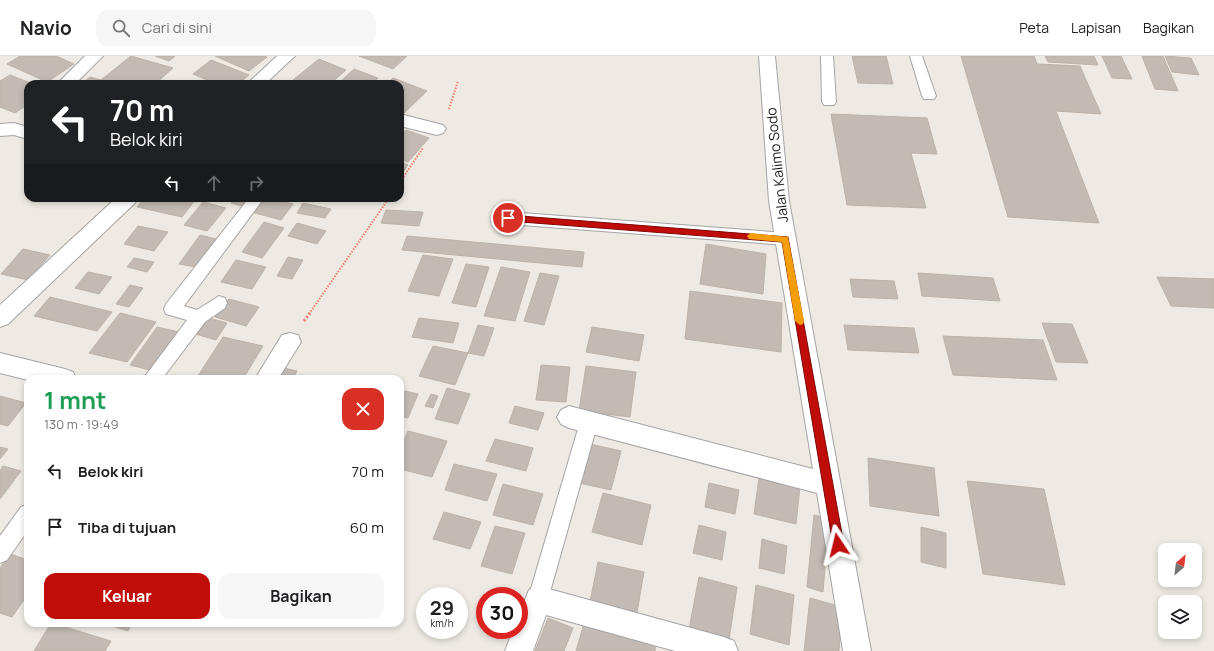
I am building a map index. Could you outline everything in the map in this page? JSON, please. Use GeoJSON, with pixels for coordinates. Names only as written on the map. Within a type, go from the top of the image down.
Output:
{"type":"FeatureCollection","features":[{"type":"Feature","properties":{"kind":"street"},"geometry":{"type":"LineString","coordinates":[[69,80],[95,56]]}},
{"type":"Feature","properties":{"kind":"street"},"geometry":{"type":"LineString","coordinates":[[265,80],[287,56]]}},
{"type":"Feature","properties":{"kind":"street","name":"Jalan Kalimo Sodo"},"geometry":{"type":"LineString","coordinates":[[766,56],[779,201],[827,484],[858,651]]}},
{"type":"Feature","properties":{"kind":"street"},"geometry":{"type":"LineString","coordinates":[[14,131],[24,121]]}},
{"type":"Feature","properties":{"kind":"street"},"geometry":{"type":"LineString","coordinates":[[404,121],[437,130]]}},
{"type":"Feature","properties":{"kind":"street"},"geometry":{"type":"LineString","coordinates":[[0,318],[124,202]]}},
{"type":"Feature","properties":{"kind":"street"},"geometry":{"type":"LineString","coordinates":[[269,375],[290,342]]}},
{"type":"Feature","properties":{"kind":"street"},"geometry":{"type":"LineString","coordinates":[[0,363],[49,375]]}},
{"type":"Feature","properties":{"kind":"street"},"geometry":{"type":"LineString","coordinates":[[579,419],[827,484]]}},
{"type":"Feature","properties":{"kind":"street"},"geometry":{"type":"LineString","coordinates":[[519,651],[538,599],[724,651]]}},
{"type":"Feature","properties":{"kind":"lane"},"geometry":{"type":"LineString","coordinates":[[827,56],[829,102]]}},
{"type":"Feature","properties":{"kind":"lane"},"geometry":{"type":"LineString","coordinates":[[916,56],[929,96]]}},
{"type":"Feature","properties":{"kind":"lane"},"geometry":{"type":"LineString","coordinates":[[198,317],[172,309],[255,202]]}},
{"type":"Feature","properties":{"kind":"lane"},"geometry":{"type":"LineString","coordinates":[[508,218],[786,239]]}},
{"type":"Feature","properties":{"kind":"lane"},"geometry":{"type":"LineString","coordinates":[[155,375],[198,317],[220,303]]}},
{"type":"Feature","properties":{"kind":"lane"},"geometry":{"type":"LineString","coordinates":[[538,599],[579,419]]}},
{"type":"Feature","properties":{"kind":"lane"},"geometry":{"type":"LineString","coordinates":[[0,553],[24,520]]}},
{"type":"Feature","properties":{"kind":"path"},"geometry":{"type":"LineString","coordinates":[[290,342],[386,202]]}},
{"type":"Feature","properties":{"kind":"building"},"geometry":{"type":"Polygon","coordinates":[[[20,56],[56,56],[74,64],[50,80],[43,80],[7,64],[20,56]]]}},
{"type":"Feature","properties":{"kind":"building"},"geometry":{"type":"Polygon","coordinates":[[[131,56],[173,68],[160,80],[101,80],[131,56]]]}},
{"type":"Feature","properties":{"kind":"building"},"geometry":{"type":"Polygon","coordinates":[[[155,56],[175,56],[169,61],[155,56]]]}},
{"type":"Feature","properties":{"kind":"building"},"geometry":{"type":"Polygon","coordinates":[[[215,56],[264,56],[267,57],[249,71],[215,56]]]}},
{"type":"Feature","properties":{"kind":"building"},"geometry":{"type":"Polygon","coordinates":[[[359,56],[407,56],[393,69],[359,56]]]}},
{"type":"Feature","properties":{"kind":"building"},"geometry":{"type":"Polygon","coordinates":[[[852,56],[886,56],[893,84],[858,83],[852,56]]]}},
{"type":"Feature","properties":{"kind":"building"},"geometry":{"type":"Polygon","coordinates":[[[961,56],[1034,56],[1037,64],[1080,66],[1101,114],[1056,111],[1099,223],[1008,217],[961,56]]]}},
{"type":"Feature","properties":{"kind":"building"},"geometry":{"type":"Polygon","coordinates":[[[1045,56],[1094,56],[1098,65],[1048,62],[1045,56]]]}},
{"type":"Feature","properties":{"kind":"building"},"geometry":{"type":"Polygon","coordinates":[[[1102,56],[1121,56],[1132,79],[1112,78],[1102,56]]]}},
{"type":"Feature","properties":{"kind":"building"},"geometry":{"type":"Polygon","coordinates":[[[1142,56],[1163,56],[1178,91],[1155,89],[1142,56]]]}},
{"type":"Feature","properties":{"kind":"building"},"geometry":{"type":"Polygon","coordinates":[[[1165,56],[1191,58],[1199,75],[1172,72],[1165,56]]]}},
{"type":"Feature","properties":{"kind":"building"},"geometry":{"type":"Polygon","coordinates":[[[319,59],[346,70],[335,80],[293,80],[319,59]]]}},
{"type":"Feature","properties":{"kind":"building"},"geometry":{"type":"Polygon","coordinates":[[[211,60],[249,75],[243,80],[207,80],[193,74],[211,60]]]}},
{"type":"Feature","properties":{"kind":"building"},"geometry":{"type":"Polygon","coordinates":[[[354,69],[378,78],[376,80],[342,80],[354,69]]]}},
{"type":"Feature","properties":{"kind":"building"},"geometry":{"type":"Polygon","coordinates":[[[10,75],[24,80],[24,107],[15,113],[0,107],[0,81],[10,75]]]}},
{"type":"Feature","properties":{"kind":"building"},"geometry":{"type":"Polygon","coordinates":[[[90,77],[101,80],[86,80],[90,77]]]}},
{"type":"Feature","properties":{"kind":"building"},"geometry":{"type":"Polygon","coordinates":[[[404,82],[427,91],[404,113],[404,82]]]}},
{"type":"Feature","properties":{"kind":"building"},"geometry":{"type":"Polygon","coordinates":[[[831,114],[927,118],[937,154],[911,153],[926,208],[847,205],[831,114]]]}},
{"type":"Feature","properties":{"kind":"building"},"geometry":{"type":"Polygon","coordinates":[[[406,130],[429,138],[408,162],[404,160],[404,132],[406,130]]]}},
{"type":"Feature","properties":{"kind":"building"},"geometry":{"type":"Polygon","coordinates":[[[404,164],[408,165],[404,170],[404,164]]]}},
{"type":"Feature","properties":{"kind":"building"},"geometry":{"type":"Polygon","coordinates":[[[141,202],[193,202],[182,217],[137,207],[141,202]]]}},
{"type":"Feature","properties":{"kind":"building"},"geometry":{"type":"Polygon","coordinates":[[[203,202],[226,208],[207,231],[184,225],[203,202]]]}},
{"type":"Feature","properties":{"kind":"building"},"geometry":{"type":"Polygon","coordinates":[[[232,202],[246,202],[242,206],[231,203],[232,202]]]}},
{"type":"Feature","properties":{"kind":"building"},"geometry":{"type":"Polygon","coordinates":[[[259,202],[285,202],[293,204],[281,220],[251,212],[259,202]]]}},
{"type":"Feature","properties":{"kind":"building"},"geometry":{"type":"Polygon","coordinates":[[[303,203],[331,209],[325,218],[297,213],[303,203]]]}},
{"type":"Feature","properties":{"kind":"building"},"geometry":{"type":"Polygon","coordinates":[[[386,210],[423,212],[419,226],[381,223],[386,210]]]}},
{"type":"Feature","properties":{"kind":"building"},"geometry":{"type":"Polygon","coordinates":[[[264,222],[284,228],[262,258],[242,252],[264,222]]]}},
{"type":"Feature","properties":{"kind":"building"},"geometry":{"type":"Polygon","coordinates":[[[297,223],[326,231],[317,244],[288,236],[297,223]]]}},
{"type":"Feature","properties":{"kind":"building"},"geometry":{"type":"Polygon","coordinates":[[[138,226],[168,232],[154,251],[124,244],[138,226]]]}},
{"type":"Feature","properties":{"kind":"building"},"geometry":{"type":"Polygon","coordinates":[[[200,235],[216,239],[195,267],[179,264],[200,235]]]}},
{"type":"Feature","properties":{"kind":"building"},"geometry":{"type":"Polygon","coordinates":[[[407,236],[584,252],[582,267],[402,250],[407,236]]]}},
{"type":"Feature","properties":{"kind":"building"},"geometry":{"type":"Polygon","coordinates":[[[706,244],[766,254],[763,294],[700,284],[706,244]]]}},
{"type":"Feature","properties":{"kind":"building"},"geometry":{"type":"Polygon","coordinates":[[[23,249],[50,255],[28,280],[1,274],[23,249]]]}},
{"type":"Feature","properties":{"kind":"building"},"geometry":{"type":"Polygon","coordinates":[[[423,255],[453,259],[439,296],[408,291],[423,255]]]}},
{"type":"Feature","properties":{"kind":"building"},"geometry":{"type":"Polygon","coordinates":[[[288,257],[303,260],[292,279],[277,276],[288,257]]]}},
{"type":"Feature","properties":{"kind":"building"},"geometry":{"type":"Polygon","coordinates":[[[134,258],[154,262],[147,272],[127,267],[134,258]]]}},
{"type":"Feature","properties":{"kind":"building"},"geometry":{"type":"Polygon","coordinates":[[[236,260],[266,267],[252,289],[221,282],[236,260]]]}},
{"type":"Feature","properties":{"kind":"building"},"geometry":{"type":"Polygon","coordinates":[[[466,264],[489,267],[476,307],[452,303],[466,264]]]}},
{"type":"Feature","properties":{"kind":"building"},"geometry":{"type":"Polygon","coordinates":[[[501,267],[530,272],[515,321],[484,316],[501,267]]]}},
{"type":"Feature","properties":{"kind":"building"},"geometry":{"type":"Polygon","coordinates":[[[88,272],[112,277],[99,294],[75,288],[88,272]]]}},
{"type":"Feature","properties":{"kind":"building"},"geometry":{"type":"Polygon","coordinates":[[[540,273],[559,276],[544,325],[524,321],[540,273]]]}},
{"type":"Feature","properties":{"kind":"building"},"geometry":{"type":"Polygon","coordinates":[[[918,273],[993,278],[1000,301],[922,296],[918,273]]]}},
{"type":"Feature","properties":{"kind":"building"},"geometry":{"type":"Polygon","coordinates":[[[1157,277],[1214,279],[1214,308],[1171,306],[1157,277]]]}},
{"type":"Feature","properties":{"kind":"building"},"geometry":{"type":"Polygon","coordinates":[[[850,279],[894,281],[898,299],[853,297],[850,279]]]}},
{"type":"Feature","properties":{"kind":"building"},"geometry":{"type":"Polygon","coordinates":[[[130,285],[143,288],[129,307],[116,304],[130,285]]]}},
{"type":"Feature","properties":{"kind":"building"},"geometry":{"type":"Polygon","coordinates":[[[690,291],[782,303],[781,352],[685,339],[690,291]]]}},
{"type":"Feature","properties":{"kind":"building"},"geometry":{"type":"Polygon","coordinates":[[[50,297],[112,312],[97,331],[34,316],[50,297]]]}},
{"type":"Feature","properties":{"kind":"building"},"geometry":{"type":"Polygon","coordinates":[[[229,299],[259,307],[246,326],[215,317],[229,299]]]}},
{"type":"Feature","properties":{"kind":"building"},"geometry":{"type":"Polygon","coordinates":[[[120,313],[156,322],[127,362],[89,353],[120,313]]]}},
{"type":"Feature","properties":{"kind":"building"},"geometry":{"type":"Polygon","coordinates":[[[205,317],[227,323],[216,340],[192,333],[205,317]]]}},
{"type":"Feature","properties":{"kind":"building"},"geometry":{"type":"Polygon","coordinates":[[[419,318],[459,323],[453,343],[412,337],[419,318]]]}},
{"type":"Feature","properties":{"kind":"building"},"geometry":{"type":"Polygon","coordinates":[[[1042,323],[1072,324],[1088,363],[1056,362],[1042,323]]]}},
{"type":"Feature","properties":{"kind":"building"},"geometry":{"type":"Polygon","coordinates":[[[478,325],[494,328],[484,356],[468,353],[478,325]]]}},
{"type":"Feature","properties":{"kind":"building"},"geometry":{"type":"Polygon","coordinates":[[[844,325],[914,328],[919,353],[848,350],[844,325]]]}},
{"type":"Feature","properties":{"kind":"building"},"geometry":{"type":"Polygon","coordinates":[[[157,327],[179,332],[153,371],[130,365],[157,327]]]}},
{"type":"Feature","properties":{"kind":"building"},"geometry":{"type":"Polygon","coordinates":[[[592,327],[644,335],[639,361],[586,352],[592,327]]]}},
{"type":"Feature","properties":{"kind":"building"},"geometry":{"type":"Polygon","coordinates":[[[943,336],[1043,340],[1057,380],[953,375],[943,336]]]}},
{"type":"Feature","properties":{"kind":"building"},"geometry":{"type":"Polygon","coordinates":[[[223,337],[263,346],[245,375],[199,375],[223,337]]]}},
{"type":"Feature","properties":{"kind":"building"},"geometry":{"type":"Polygon","coordinates":[[[433,346],[468,353],[455,385],[419,376],[433,346]]]}},
{"type":"Feature","properties":{"kind":"building"},"geometry":{"type":"Polygon","coordinates":[[[541,365],[570,367],[566,402],[536,400],[541,365]]]}},
{"type":"Feature","properties":{"kind":"building"},"geometry":{"type":"Polygon","coordinates":[[[586,366],[636,372],[630,417],[579,411],[586,366]]]}},
{"type":"Feature","properties":{"kind":"building"},"geometry":{"type":"Polygon","coordinates":[[[284,368],[297,371],[295,375],[280,375],[284,368]]]}},
{"type":"Feature","properties":{"kind":"building"},"geometry":{"type":"Polygon","coordinates":[[[447,388],[470,394],[458,424],[435,419],[447,388]]]}},
{"type":"Feature","properties":{"kind":"building"},"geometry":{"type":"Polygon","coordinates":[[[405,391],[418,394],[408,418],[404,417],[405,391]]]}},
{"type":"Feature","properties":{"kind":"building"},"geometry":{"type":"Polygon","coordinates":[[[431,394],[438,396],[433,408],[425,406],[431,394]]]}},
{"type":"Feature","properties":{"kind":"building"},"geometry":{"type":"Polygon","coordinates":[[[0,396],[24,402],[24,406],[8,426],[0,424],[0,396]]]}},
{"type":"Feature","properties":{"kind":"building"},"geometry":{"type":"Polygon","coordinates":[[[515,406],[544,413],[538,430],[509,423],[515,406]]]}},
{"type":"Feature","properties":{"kind":"building"},"geometry":{"type":"Polygon","coordinates":[[[408,431],[447,441],[432,477],[404,470],[404,440],[408,431]]]}},
{"type":"Feature","properties":{"kind":"building"},"geometry":{"type":"Polygon","coordinates":[[[495,439],[533,448],[526,471],[486,461],[495,439]]]}},
{"type":"Feature","properties":{"kind":"building"},"geometry":{"type":"Polygon","coordinates":[[[590,444],[621,451],[611,490],[579,483],[590,444]]]}},
{"type":"Feature","properties":{"kind":"building"},"geometry":{"type":"Polygon","coordinates":[[[0,447],[8,449],[0,459],[0,447]]]}},
{"type":"Feature","properties":{"kind":"building"},"geometry":{"type":"Polygon","coordinates":[[[868,458],[934,468],[939,516],[870,506],[868,458]]]}},
{"type":"Feature","properties":{"kind":"building"},"geometry":{"type":"Polygon","coordinates":[[[454,464],[497,474],[487,501],[445,490],[454,464]]]}},
{"type":"Feature","properties":{"kind":"building"},"geometry":{"type":"Polygon","coordinates":[[[3,466],[21,471],[0,499],[0,471],[3,466]]]}},
{"type":"Feature","properties":{"kind":"building"},"geometry":{"type":"Polygon","coordinates":[[[759,477],[800,487],[796,524],[754,514],[759,477]]]}},
{"type":"Feature","properties":{"kind":"building"},"geometry":{"type":"Polygon","coordinates":[[[967,481],[1044,489],[1065,585],[983,574],[967,481]]]}},
{"type":"Feature","properties":{"kind":"building"},"geometry":{"type":"Polygon","coordinates":[[[709,483],[739,490],[735,514],[705,507],[709,483]]]}},
{"type":"Feature","properties":{"kind":"building"},"geometry":{"type":"Polygon","coordinates":[[[503,484],[543,494],[533,525],[493,515],[503,484]]]}},
{"type":"Feature","properties":{"kind":"building"},"geometry":{"type":"Polygon","coordinates":[[[603,493],[651,505],[642,545],[592,532],[603,493]]]}},
{"type":"Feature","properties":{"kind":"building"},"geometry":{"type":"Polygon","coordinates":[[[444,512],[481,522],[470,549],[433,539],[444,512]]]}},
{"type":"Feature","properties":{"kind":"building"},"geometry":{"type":"Polygon","coordinates":[[[814,515],[829,519],[823,592],[807,587],[814,515]]]}},
{"type":"Feature","properties":{"kind":"building"},"geometry":{"type":"Polygon","coordinates":[[[699,525],[726,532],[722,560],[693,553],[699,525]]]}},
{"type":"Feature","properties":{"kind":"building"},"geometry":{"type":"Polygon","coordinates":[[[495,526],[525,533],[512,574],[481,566],[495,526]]]}},
{"type":"Feature","properties":{"kind":"building"},"geometry":{"type":"Polygon","coordinates":[[[921,527],[946,533],[946,568],[921,562],[921,527]]]}},
{"type":"Feature","properties":{"kind":"building"},"geometry":{"type":"Polygon","coordinates":[[[762,539],[787,546],[784,574],[759,568],[762,539]]]}},
{"type":"Feature","properties":{"kind":"building"},"geometry":{"type":"Polygon","coordinates":[[[10,554],[24,559],[24,600],[12,617],[0,613],[0,568],[10,554]]]}},
{"type":"Feature","properties":{"kind":"building"},"geometry":{"type":"Polygon","coordinates":[[[598,562],[644,572],[636,618],[589,607],[598,562]]]}},
{"type":"Feature","properties":{"kind":"building"},"geometry":{"type":"Polygon","coordinates":[[[699,577],[737,587],[729,640],[689,629],[699,577]]]}},
{"type":"Feature","properties":{"kind":"building"},"geometry":{"type":"Polygon","coordinates":[[[756,585],[794,595],[789,645],[750,634],[756,585]]]}},
{"type":"Feature","properties":{"kind":"building"},"geometry":{"type":"Polygon","coordinates":[[[810,598],[842,607],[839,651],[804,651],[810,598]]]}},
{"type":"Feature","properties":{"kind":"building"},"geometry":{"type":"Polygon","coordinates":[[[548,618],[573,628],[564,651],[535,651],[548,618]]]}},
{"type":"Feature","properties":{"kind":"building"},"geometry":{"type":"Polygon","coordinates":[[[585,620],[657,639],[655,651],[576,651],[585,620]]]}},
{"type":"Feature","properties":{"kind":"building"},"geometry":{"type":"Polygon","coordinates":[[[49,627],[64,627],[111,641],[105,651],[34,651],[49,627]]]}},
{"type":"Feature","properties":{"kind":"building"},"geometry":{"type":"Polygon","coordinates":[[[116,627],[130,627],[128,631],[116,627]]]}},
{"type":"Feature","properties":{"kind":"slow traffic"},"geometry":{"type":"LineString","coordinates":[[751,236],[786,239],[800,321]]}},
{"type":"Feature","properties":{"kind":"route"},"geometry":{"type":"LineString","coordinates":[[508,218],[786,239],[838,545]]}}]}
